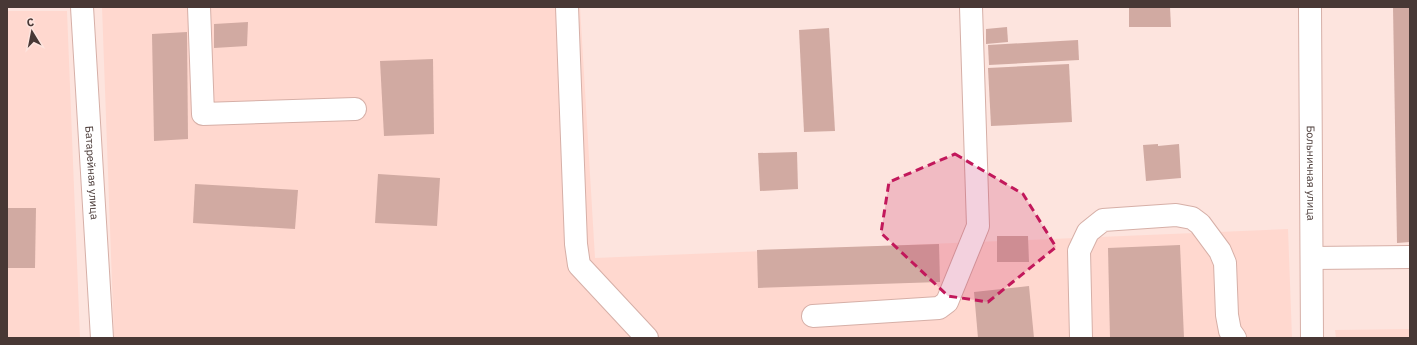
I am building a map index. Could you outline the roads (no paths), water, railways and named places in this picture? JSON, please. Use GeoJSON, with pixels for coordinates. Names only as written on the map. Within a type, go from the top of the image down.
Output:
{"type":"FeatureCollection","features":[{"type":"Feature","properties":{"kind":"street","name":"Батарейная улица"},"geometry":{"type":"LineString","coordinates":[[82,7],[102,338]]}},
{"type":"Feature","properties":{"kind":"street"},"geometry":{"type":"LineString","coordinates":[[199,7],[203,114],[355,109]]}},
{"type":"Feature","properties":{"kind":"street"},"geometry":{"type":"LineString","coordinates":[[567,7],[576,244],[580,265],[647,338]]}},
{"type":"Feature","properties":{"kind":"street"},"geometry":{"type":"LineString","coordinates":[[813,316],[939,308],[947,302],[978,226],[972,7]]}},
{"type":"Feature","properties":{"kind":"street","name":"Больничная улица"},"geometry":{"type":"LineString","coordinates":[[1310,7],[1312,338]]}},
{"type":"Feature","properties":{"kind":"street"},"geometry":{"type":"LineString","coordinates":[[1081,338],[1079,251],[1088,232],[1103,220],[1176,215],[1192,218],[1200,224],[1220,251],[1225,263],[1228,320],[1230,331],[1235,338]]}},
{"type":"Feature","properties":{"kind":"street"},"geometry":{"type":"LineString","coordinates":[[1312,258],[1410,257]]}}]}
